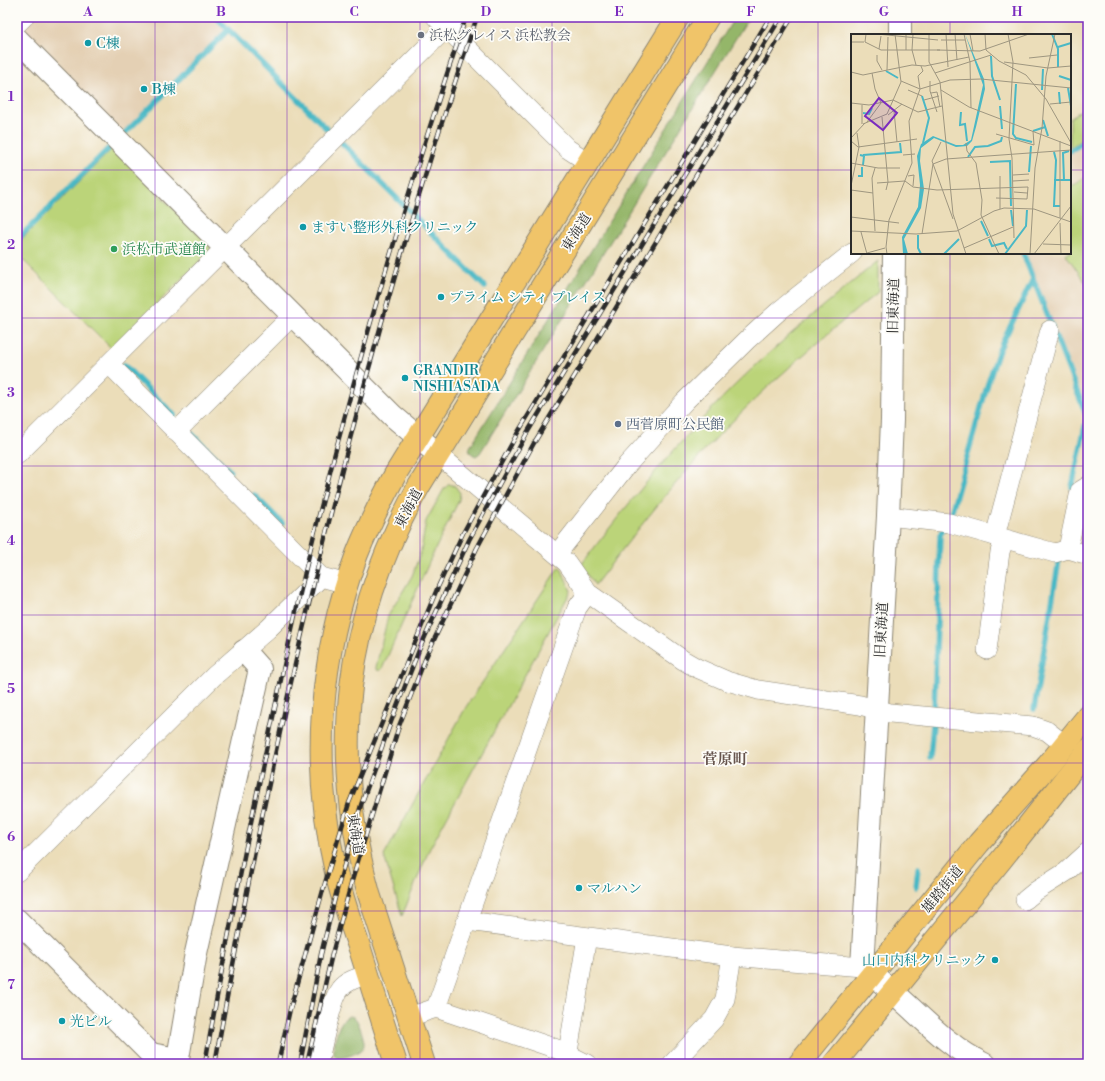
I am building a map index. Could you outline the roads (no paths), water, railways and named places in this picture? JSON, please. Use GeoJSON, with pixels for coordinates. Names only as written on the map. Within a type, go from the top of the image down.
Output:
{"type":"FeatureCollection","features":[{"type":"Feature","properties":{"kind":"main road","name":"東海道"},"geometry":{"type":"LineString","coordinates":[[396,1064],[336,873],[322,785],[321,748],[324,697],[332,638],[346,584],[382,499],[677,17]]}},
{"type":"Feature","properties":{"kind":"main road","name":"東海道"},"geometry":{"type":"LineString","coordinates":[[424,1064],[369,894],[360,860],[352,811],[349,783],[348,727],[353,671],[372,589],[393,536],[405,511],[708,17]]}},
{"type":"Feature","properties":{"kind":"main road","name":"雄踏街道"},"geometry":{"type":"LineString","coordinates":[[799,1064],[867,971],[1065,745],[1088,716]]}},
{"type":"Feature","properties":{"kind":"main road","name":"雄踏街道"},"geometry":{"type":"LineString","coordinates":[[834,1064],[1088,750]]}},
{"type":"Feature","properties":{"kind":"street"},"geometry":{"type":"LineString","coordinates":[[17,24],[24,17]]}},
{"type":"Feature","properties":{"kind":"street"},"geometry":{"type":"LineString","coordinates":[[900,17],[900,34]]}},
{"type":"Feature","properties":{"kind":"street"},"geometry":{"type":"LineString","coordinates":[[17,455],[225,248],[447,20],[568,149],[588,162]]}},
{"type":"Feature","properties":{"kind":"street"},"geometry":{"type":"LineString","coordinates":[[17,39],[393,416],[567,563],[588,593],[683,660],[722,679],[758,690],[860,705],[890,713],[1033,726],[1047,731],[1065,745]]}},
{"type":"Feature","properties":{"kind":"street"},"geometry":{"type":"LineString","coordinates":[[557,554],[627,465],[685,401],[736,350],[779,311],[851,254]]}},
{"type":"Feature","properties":{"kind":"street","name":"旧東海道"},"geometry":{"type":"LineString","coordinates":[[867,971],[877,710],[888,516],[892,413],[894,254]]}},
{"type":"Feature","properties":{"kind":"street"},"geometry":{"type":"LineString","coordinates":[[176,432],[293,315]]}},
{"type":"Feature","properties":{"kind":"street"},"geometry":{"type":"LineString","coordinates":[[987,650],[1000,552],[999,537],[1050,330]]}},
{"type":"Feature","properties":{"kind":"street"},"geometry":{"type":"LineString","coordinates":[[109,364],[321,577],[346,584]]}},
{"type":"Feature","properties":{"kind":"street"},"geometry":{"type":"LineString","coordinates":[[1068,549],[1080,491],[1088,486]]}},
{"type":"Feature","properties":{"kind":"street"},"geometry":{"type":"LineString","coordinates":[[888,516],[949,523],[1055,553],[1068,549],[1088,555]]}},
{"type":"Feature","properties":{"kind":"street"},"geometry":{"type":"LineString","coordinates":[[17,872],[214,676],[268,629],[321,577]]}},
{"type":"Feature","properties":{"kind":"street"},"geometry":{"type":"LineString","coordinates":[[436,1008],[577,608],[588,593]]}},
{"type":"Feature","properties":{"kind":"street"},"geometry":{"type":"LineString","coordinates":[[17,920],[151,1054],[177,1061],[196,953],[260,669],[244,650]]}},
{"type":"Feature","properties":{"kind":"street"},"geometry":{"type":"LineString","coordinates":[[1026,900],[1036,891],[1066,872],[1088,852]]}},
{"type":"Feature","properties":{"kind":"street"},"geometry":{"type":"LineString","coordinates":[[468,919],[475,922],[732,956],[867,971],[893,992],[936,1031],[959,1049],[984,1064]]}},
{"type":"Feature","properties":{"kind":"street"},"geometry":{"type":"LineString","coordinates":[[567,1059],[587,937]]}},
{"type":"Feature","properties":{"kind":"street"},"geometry":{"type":"LineString","coordinates":[[672,1064],[714,1019],[725,1000],[732,956]]}},
{"type":"Feature","properties":{"kind":"street"},"geometry":{"type":"LineString","coordinates":[[318,1064],[336,995],[345,984],[351,980],[368,975]]}},
{"type":"Feature","properties":{"kind":"street"},"geometry":{"type":"LineString","coordinates":[[409,1016],[436,1008],[557,1049],[567,1059],[587,1064]]}},
{"type":"Feature","properties":{"kind":"waterway"},"geometry":{"type":"LineString","coordinates":[[216,17],[330,132]]}},
{"type":"Feature","properties":{"kind":"waterway"},"geometry":{"type":"LineString","coordinates":[[125,133],[228,30]]}},
{"type":"Feature","properties":{"kind":"waterway"},"geometry":{"type":"LineString","coordinates":[[1071,150],[1088,139]]}},
{"type":"Feature","properties":{"kind":"waterway"},"geometry":{"type":"LineString","coordinates":[[342,143],[485,287]]}},
{"type":"Feature","properties":{"kind":"waterway"},"geometry":{"type":"LineString","coordinates":[[17,240],[110,147]]}},
{"type":"Feature","properties":{"kind":"waterway"},"geometry":{"type":"LineString","coordinates":[[1023,254],[1052,327]]}},
{"type":"Feature","properties":{"kind":"waterway"},"geometry":{"type":"LineString","coordinates":[[950,517],[988,383],[999,350],[1033,279]]}},
{"type":"Feature","properties":{"kind":"waterway"},"geometry":{"type":"LineString","coordinates":[[1055,335],[1087,417],[1072,487]]}},
{"type":"Feature","properties":{"kind":"waterway"},"geometry":{"type":"LineString","coordinates":[[124,365],[174,415]]}},
{"type":"Feature","properties":{"kind":"waterway"},"geometry":{"type":"LineString","coordinates":[[192,434],[230,471]]}},
{"type":"Feature","properties":{"kind":"waterway"},"geometry":{"type":"LineString","coordinates":[[254,495],[282,523]]}},
{"type":"Feature","properties":{"kind":"waterway"},"geometry":{"type":"LineString","coordinates":[[934,710],[940,535],[943,529]]}},
{"type":"Feature","properties":{"kind":"waterway"},"geometry":{"type":"LineString","coordinates":[[1034,709],[1059,560]]}},
{"type":"Feature","properties":{"kind":"waterway"},"geometry":{"type":"LineString","coordinates":[[930,758],[933,724]]}},
{"type":"Feature","properties":{"kind":"waterway"},"geometry":{"type":"LineString","coordinates":[[916,887],[918,868]]}},
{"type":"Feature","properties":{"kind":"railway"},"geometry":{"type":"LineString","coordinates":[[205,1064],[226,946],[250,828],[309,555],[367,334],[405,207],[466,17]]}},
{"type":"Feature","properties":{"kind":"railway"},"geometry":{"type":"LineString","coordinates":[[215,1064],[239,931],[266,799],[294,667],[325,535],[395,274],[477,17]]}},
{"type":"Feature","properties":{"kind":"railway"},"geometry":{"type":"LineString","coordinates":[[278,1064],[290,1009],[349,803],[437,589],[463,533],[517,434],[770,17]]}},
{"type":"Feature","properties":{"kind":"railway"},"geometry":{"type":"LineString","coordinates":[[300,1064],[321,954],[361,805],[419,650],[469,540],[527,433],[781,17]]}},
{"type":"Feature","properties":{"kind":"railway"},"geometry":{"type":"LineString","coordinates":[[307,1064],[332,954],[351,884],[399,726],[426,657],[477,548],[534,443],[792,17]]}},
{"type":"Feature","properties":{"kind":"place","name":"浜松グレイス 浜松教会"},"geometry":{"type":"Point","coordinates":[421,35]}},
{"type":"Feature","properties":{"kind":"place","name":"C棟"},"geometry":{"type":"Point","coordinates":[88,43]}},
{"type":"Feature","properties":{"kind":"place","name":"B棟"},"geometry":{"type":"Point","coordinates":[144,89]}},
{"type":"Feature","properties":{"kind":"place","name":"ますい整形外科クリニック"},"geometry":{"type":"Point","coordinates":[303,227]}},
{"type":"Feature","properties":{"kind":"place","name":"浜松市武道館"},"geometry":{"type":"Point","coordinates":[114,249]}},
{"type":"Feature","properties":{"kind":"place","name":"プライム シティ プレイス"},"geometry":{"type":"Point","coordinates":[441,297]}},
{"type":"Feature","properties":{"kind":"place","name":"GRANDIR NISHIASADA"},"geometry":{"type":"Point","coordinates":[405,378]}},
{"type":"Feature","properties":{"kind":"place","name":"西菅原町公民館"},"geometry":{"type":"Point","coordinates":[618,424]}},
{"type":"Feature","properties":{"kind":"place","name":"マルハン"},"geometry":{"type":"Point","coordinates":[579,888]}},
{"type":"Feature","properties":{"kind":"place","name":"山口内科クリニック"},"geometry":{"type":"Point","coordinates":[995,960]}},
{"type":"Feature","properties":{"kind":"place","name":"光ビル"},"geometry":{"type":"Point","coordinates":[62,1021]}},
{"type":"Feature","properties":{"kind":"district","name":"菅原町"},"geometry":{"type":"Point","coordinates":[725,759]}}]}
